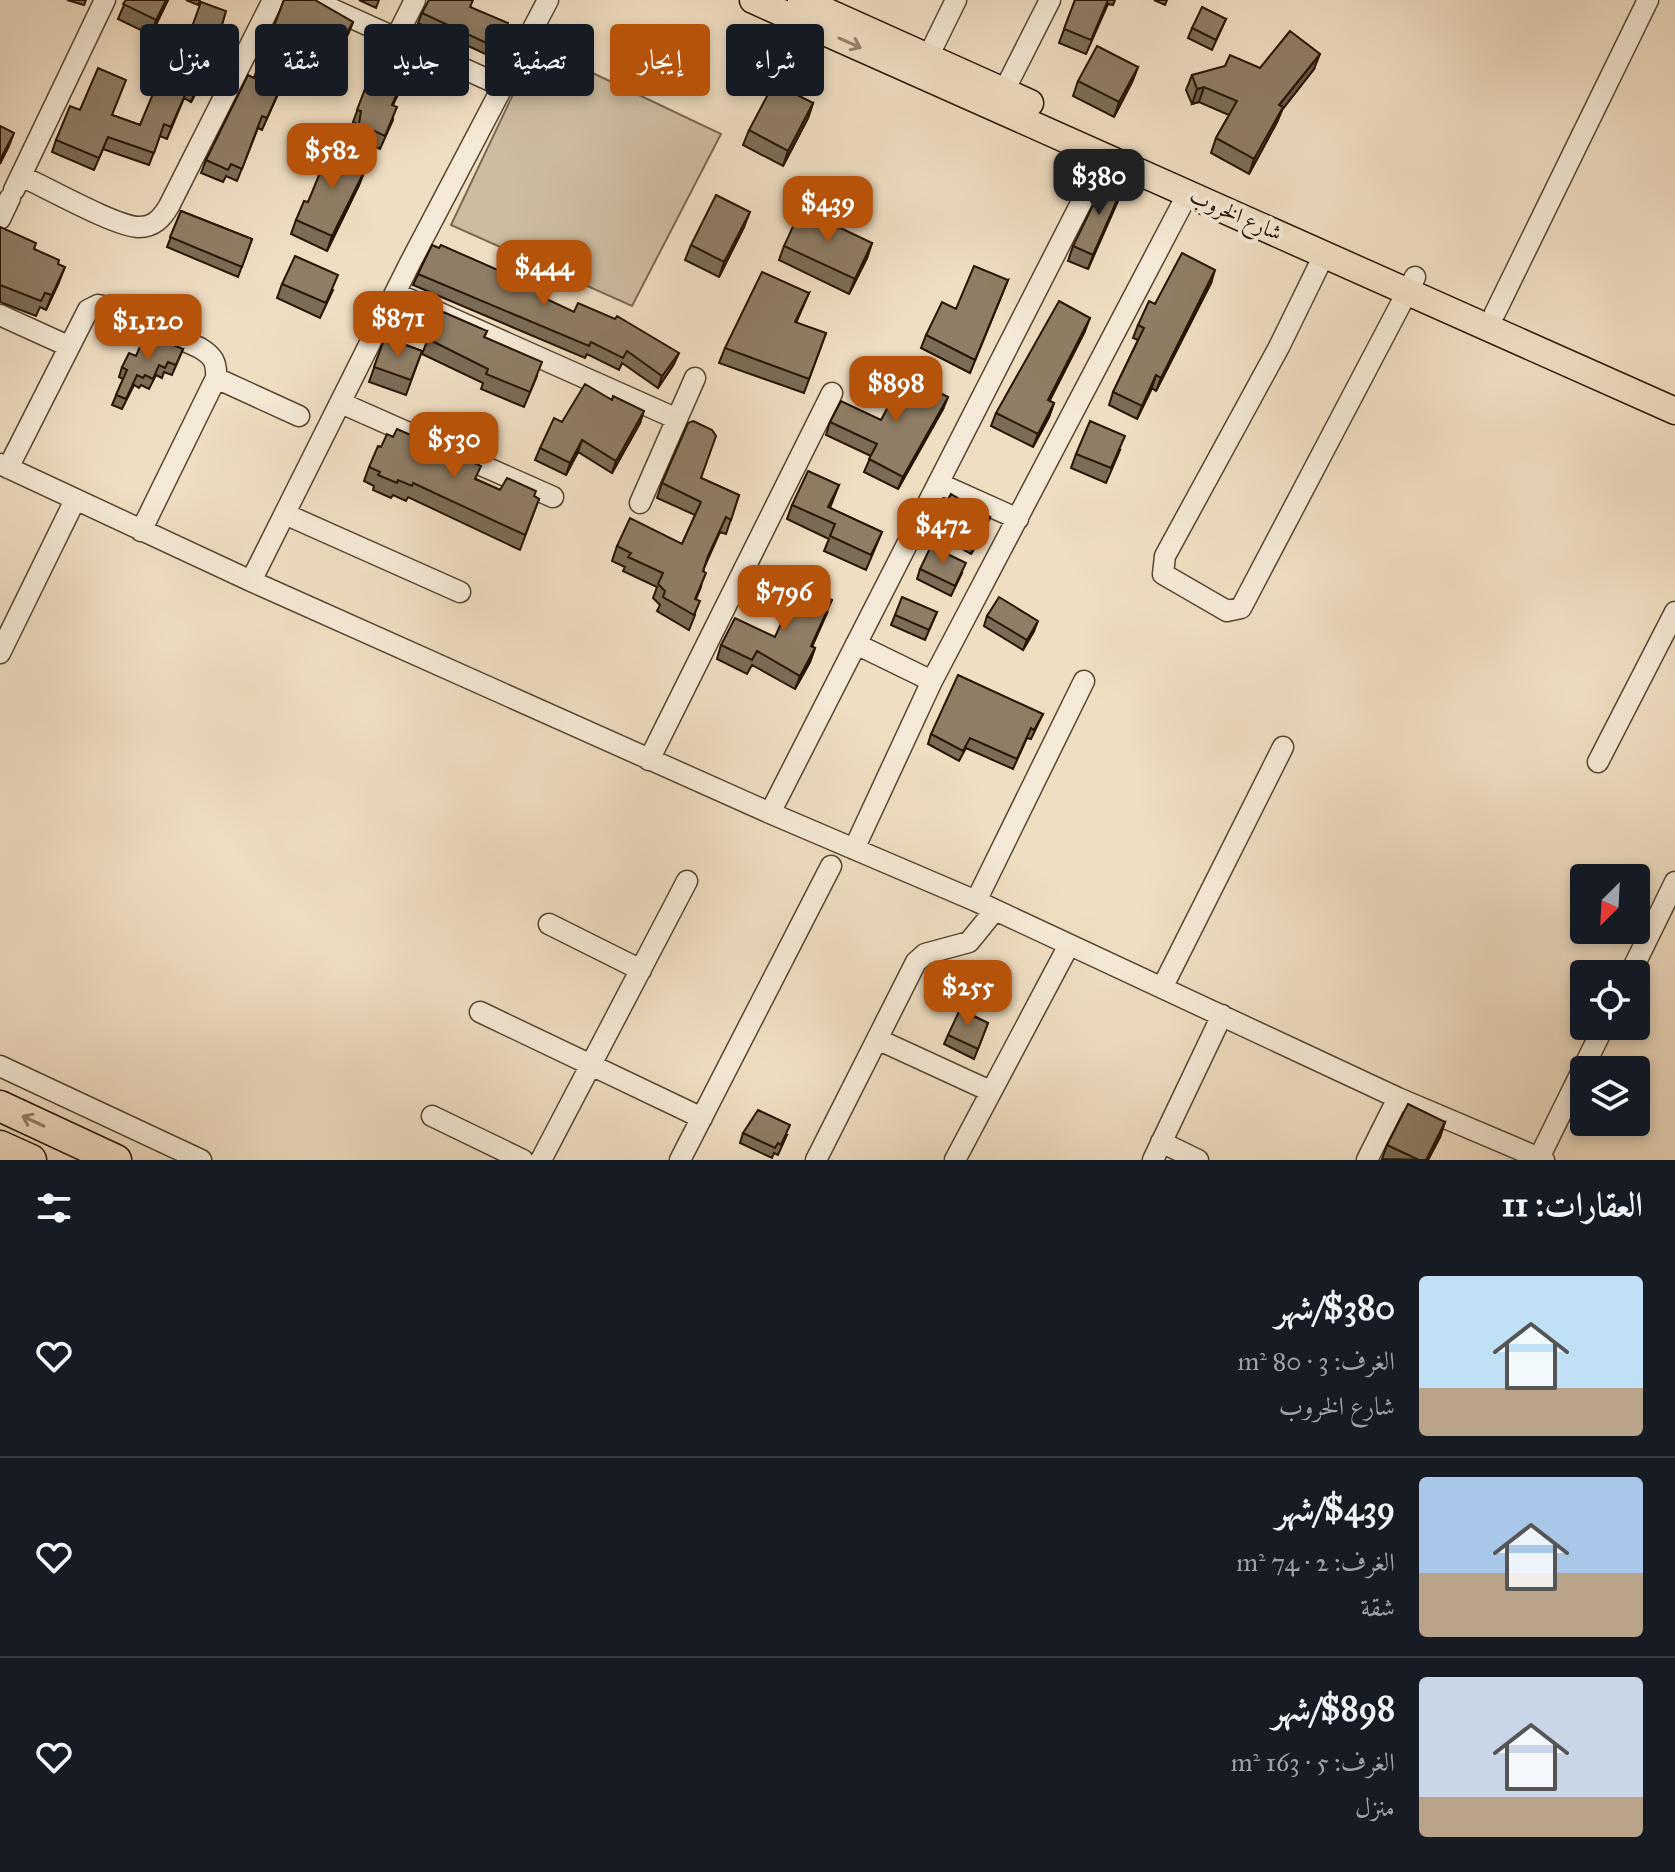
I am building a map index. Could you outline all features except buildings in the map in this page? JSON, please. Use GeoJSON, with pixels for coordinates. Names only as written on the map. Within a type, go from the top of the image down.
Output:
{"type":"FeatureCollection","features":[{"type":"Feature","properties":{"kind":"highway"},"geometry":{"type":"LineString","coordinates":[[0,1106],[116,1160]]}},
{"type":"Feature","properties":{"kind":"highway"},"geometry":{"type":"LineString","coordinates":[[0,1146],[31,1160]]}},
{"type":"Feature","properties":{"kind":"main road","name":"شارع الخروب"},"geometry":{"type":"LineString","coordinates":[[753,0],[1325,253],[1495,313],[1675,394]]}},
{"type":"Feature","properties":{"kind":"main road","name":"شارع الخروب"},"geometry":{"type":"LineString","coordinates":[[810,2],[1004,91],[1675,411]]}},
{"type":"Feature","properties":{"kind":"street"},"geometry":{"type":"LineString","coordinates":[[0,219],[105,0]]}},
{"type":"Feature","properties":{"kind":"street"},"geometry":{"type":"LineString","coordinates":[[15,188],[125,224],[151,225],[162,217],[273,0]]}},
{"type":"Feature","properties":{"kind":"street"},"geometry":{"type":"LineString","coordinates":[[312,0],[365,24]]}},
{"type":"Feature","properties":{"kind":"street"},"geometry":{"type":"LineString","coordinates":[[403,24],[415,0]]}},
{"type":"Feature","properties":{"kind":"street"},"geometry":{"type":"LineString","coordinates":[[535,24],[548,0]]}},
{"type":"Feature","properties":{"kind":"street"},"geometry":{"type":"LineString","coordinates":[[928,57],[956,0]]}},
{"type":"Feature","properties":{"kind":"street"},"geometry":{"type":"LineString","coordinates":[[1004,91],[1050,0]]}},
{"type":"Feature","properties":{"kind":"street"},"geometry":{"type":"LineString","coordinates":[[1495,313],[1648,0]]}},
{"type":"Feature","properties":{"kind":"street"},"geometry":{"type":"LineString","coordinates":[[251,581],[497,96]]}},
{"type":"Feature","properties":{"kind":"street"},"geometry":{"type":"LineString","coordinates":[[770,813],[1105,156]]}},
{"type":"Feature","properties":{"kind":"street"},"geometry":{"type":"LineString","coordinates":[[854,849],[932,681],[1188,193]]}},
{"type":"Feature","properties":{"kind":"street"},"geometry":{"type":"LineString","coordinates":[[1325,253],[1279,347],[1165,556],[1163,574],[1227,611],[1241,608],[1410,283]]}},
{"type":"Feature","properties":{"kind":"street"},"geometry":{"type":"LineString","coordinates":[[395,293],[677,419]]}},
{"type":"Feature","properties":{"kind":"street"},"geometry":{"type":"LineString","coordinates":[[141,531],[216,378],[217,365],[211,354],[110,307],[98,305],[88,310],[4,466],[141,531],[649,760],[986,906],[1530,1157],[1596,1040]]}},
{"type":"Feature","properties":{"kind":"street"},"geometry":{"type":"LineString","coordinates":[[0,315],[68,346]]}},
{"type":"Feature","properties":{"kind":"street"},"geometry":{"type":"LineString","coordinates":[[216,378],[299,416]]}},
{"type":"Feature","properties":{"kind":"street"},"geometry":{"type":"LineString","coordinates":[[640,503],[695,378]]}},
{"type":"Feature","properties":{"kind":"street"},"geometry":{"type":"LineString","coordinates":[[649,760],[832,393]]}},
{"type":"Feature","properties":{"kind":"street"},"geometry":{"type":"LineString","coordinates":[[341,403],[553,497]]}},
{"type":"Feature","properties":{"kind":"street"},"geometry":{"type":"LineString","coordinates":[[938,483],[1018,519]]}},
{"type":"Feature","properties":{"kind":"street"},"geometry":{"type":"LineString","coordinates":[[0,653],[8,614],[75,500]]}},
{"type":"Feature","properties":{"kind":"street"},"geometry":{"type":"LineString","coordinates":[[285,514],[460,592]]}},
{"type":"Feature","properties":{"kind":"street"},"geometry":{"type":"LineString","coordinates":[[1598,762],[1675,612]]}},
{"type":"Feature","properties":{"kind":"street"},"geometry":{"type":"LineString","coordinates":[[856,644],[932,681]]}},
{"type":"Feature","properties":{"kind":"street"},"geometry":{"type":"LineString","coordinates":[[816,1160],[920,957],[969,942],[1084,681]]}},
{"type":"Feature","properties":{"kind":"street"},"geometry":{"type":"LineString","coordinates":[[1162,988],[1283,747]]}},
{"type":"Feature","properties":{"kind":"street"},"geometry":{"type":"LineString","coordinates":[[680,1160],[831,866]]}},
{"type":"Feature","properties":{"kind":"street"},"geometry":{"type":"LineString","coordinates":[[541,1160],[687,881]]}},
{"type":"Feature","properties":{"kind":"street"},"geometry":{"type":"LineString","coordinates":[[1637,960],[1675,882]]}},
{"type":"Feature","properties":{"kind":"street"},"geometry":{"type":"LineString","coordinates":[[549,924],[641,970]]}},
{"type":"Feature","properties":{"kind":"street"},"geometry":{"type":"LineString","coordinates":[[955,1160],[1069,945]]}},
{"type":"Feature","properties":{"kind":"street"},"geometry":{"type":"LineString","coordinates":[[480,1012],[702,1118]]}},
{"type":"Feature","properties":{"kind":"street"},"geometry":{"type":"LineString","coordinates":[[1198,1160],[1157,1151],[1222,1015]]}},
{"type":"Feature","properties":{"kind":"street"},"geometry":{"type":"LineString","coordinates":[[877,1039],[990,1091]]}},
{"type":"Feature","properties":{"kind":"street"},"geometry":{"type":"LineString","coordinates":[[0,1066],[201,1160]]}},
{"type":"Feature","properties":{"kind":"street"},"geometry":{"type":"LineString","coordinates":[[1367,1160],[1398,1098]]}},
{"type":"Feature","properties":{"kind":"street"},"geometry":{"type":"LineString","coordinates":[[432,1116],[523,1160]]}},
{"type":"Feature","properties":{"kind":"shaded area"},"geometry":{"type":"Polygon","coordinates":[[[594,74],[610,81],[610,96],[641,96],[721,134],[632,306],[451,225],[512,96],[594,96],[594,74]]]}}]}
